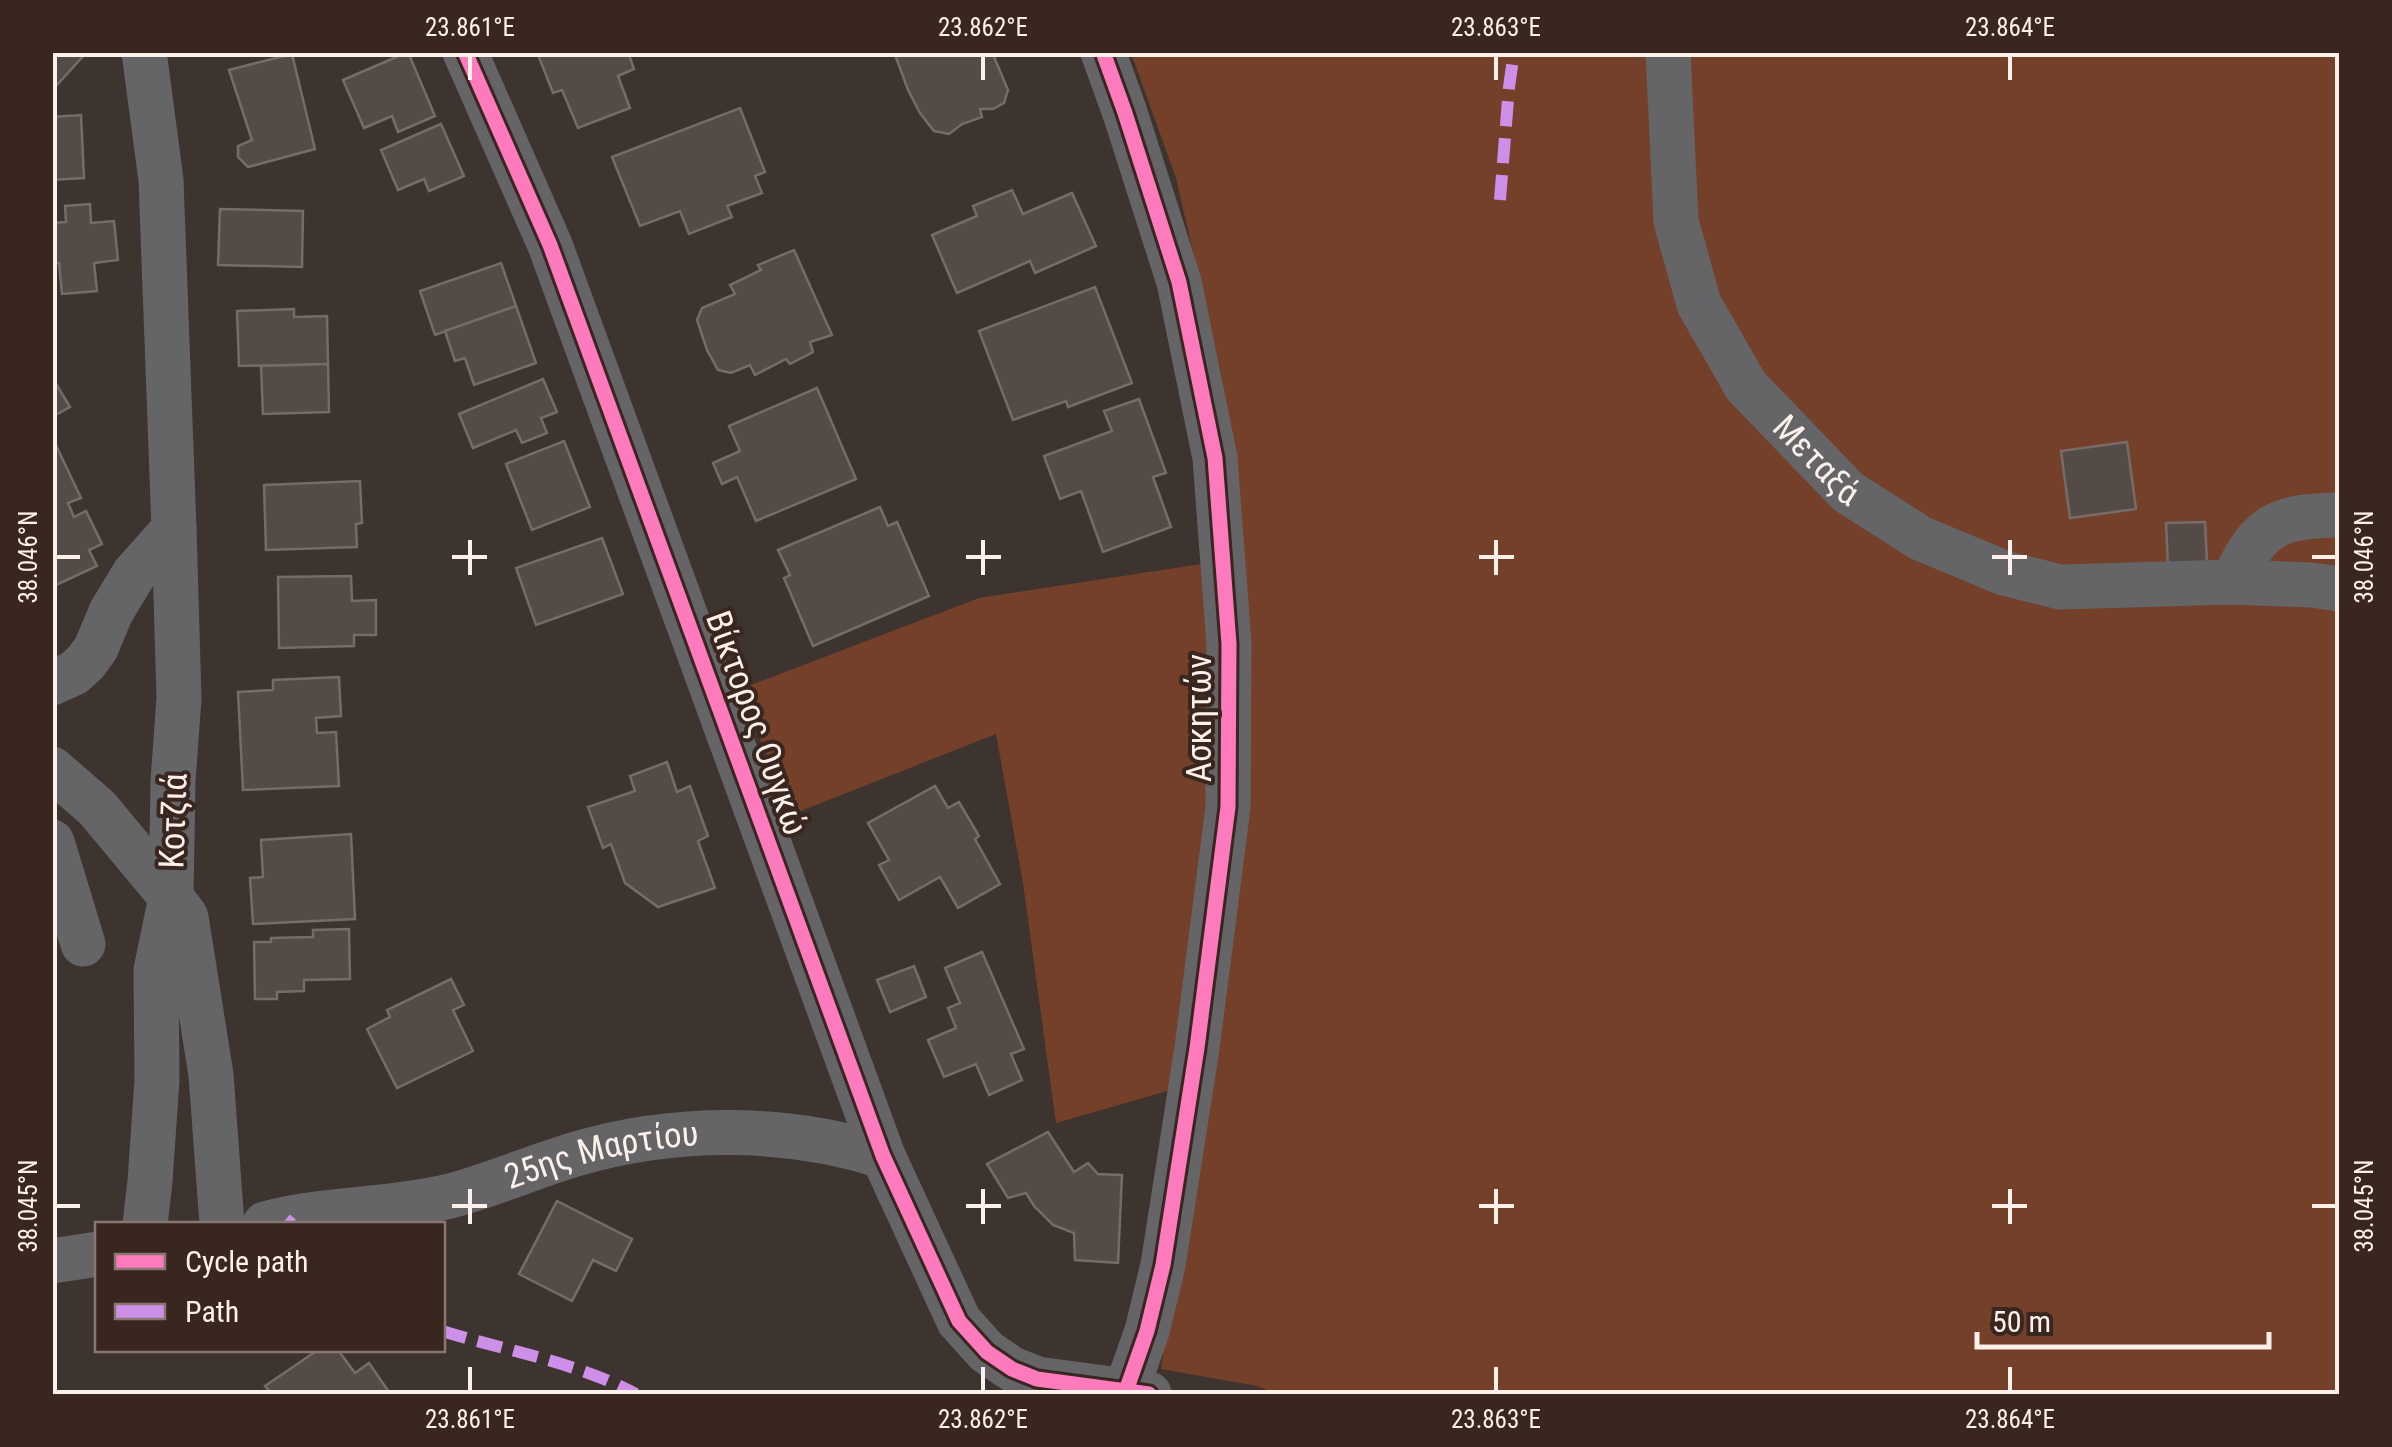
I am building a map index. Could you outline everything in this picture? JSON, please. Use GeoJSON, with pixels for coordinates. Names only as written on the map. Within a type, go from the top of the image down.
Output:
{"type":"FeatureCollection","features":[{"type":"Feature","properties":{"kind":"street","name":"Κοτζιά"},"geometry":{"type":"LineString","coordinates":[[144,52],[161,180],[178,624],[179,698],[170,898],[186,917],[189,931],[211,1074],[222,1222]]}},
{"type":"Feature","properties":{"kind":"street","name":"Βίκτορος Ουγκώ"},"geometry":{"type":"LineString","coordinates":[[465,52],[550,245],[884,1156],[960,1321],[987,1352],[1012,1369],[1038,1379],[1138,1393]]}},
{"type":"Feature","properties":{"kind":"street","name":"Ασκητών"},"geometry":{"type":"LineString","coordinates":[[1102,52],[1179,282],[1214,458],[1230,644],[1228,806],[1197,1048],[1163,1265],[1147,1331],[1138,1393]]}},
{"type":"Feature","properties":{"kind":"street","name":"Μεταξά"},"geometry":{"type":"LineString","coordinates":[[1668,52],[1676,221],[1698,304],[1746,386],[1848,492],[1920,538],[2004,573],[2060,587],[2233,582],[2312,584],[2340,589]]}},
{"type":"Feature","properties":{"kind":"street"},"geometry":{"type":"LineString","coordinates":[[2233,582],[2260,535],[2280,522],[2340,515]]}},
{"type":"Feature","properties":{"kind":"street"},"geometry":{"type":"LineString","coordinates":[[52,683],[74,673],[86,662],[134,574],[174,530]]}},
{"type":"Feature","properties":{"kind":"street"},"geometry":{"type":"LineString","coordinates":[[52,769],[97,808],[170,898],[156,970],[157,1080],[145,1222]]}},
{"type":"Feature","properties":{"kind":"street"},"geometry":{"type":"LineString","coordinates":[[52,842],[83,944]]}},
{"type":"Feature","properties":{"kind":"street","name":"25ης Μαρτίου"},"geometry":{"type":"LineString","coordinates":[[273,1222],[444,1197],[482,1188],[580,1153],[668,1134],[798,1138],[884,1156]]}},
{"type":"Feature","properties":{"kind":"street"},"geometry":{"type":"LineString","coordinates":[[52,1260],[95,1254]]}},
{"type":"Feature","properties":{"kind":"shaded area"},"geometry":{"type":"Polygon","coordinates":[[[1131,53],[2339,53],[2339,1394],[1278,1394],[1257,1386],[1161,1369],[1202,1081],[1056,1123],[1023,883],[996,734],[793,814],[738,690],[979,598],[1241,558],[1222,378],[1176,178],[1131,53]]]}},
{"type":"Feature","properties":{"kind":"building"},"geometry":{"type":"Polygon","coordinates":[[[52,52],[86,53],[56,86],[52,86],[52,52]]]}},
{"type":"Feature","properties":{"kind":"building"},"geometry":{"type":"Polygon","coordinates":[[[408,52],[435,116],[398,132],[392,116],[364,128],[343,80],[408,52]]]}},
{"type":"Feature","properties":{"kind":"building"},"geometry":{"type":"Polygon","coordinates":[[[537,52],[628,52],[634,69],[618,76],[630,108],[578,128],[562,90],[553,93],[537,52]]]}},
{"type":"Feature","properties":{"kind":"building"},"geometry":{"type":"Polygon","coordinates":[[[894,52],[992,52],[1008,90],[1004,103],[993,109],[980,109],[982,117],[949,134],[934,131],[908,90],[894,52]]]}},
{"type":"Feature","properties":{"kind":"building"},"geometry":{"type":"Polygon","coordinates":[[[292,54],[315,149],[248,167],[238,157],[238,146],[252,140],[229,70],[292,54]]]}},
{"type":"Feature","properties":{"kind":"building"},"geometry":{"type":"Polygon","coordinates":[[[740,108],[765,172],[755,176],[762,193],[727,206],[732,217],[689,234],[680,211],[640,226],[612,157],[740,108]]]}},
{"type":"Feature","properties":{"kind":"building"},"geometry":{"type":"Polygon","coordinates":[[[81,115],[84,178],[52,180],[52,117],[81,115]]]}},
{"type":"Feature","properties":{"kind":"building"},"geometry":{"type":"Polygon","coordinates":[[[441,124],[464,176],[429,191],[424,179],[398,190],[381,150],[441,124]]]}},
{"type":"Feature","properties":{"kind":"building"},"geometry":{"type":"Polygon","coordinates":[[[1012,190],[1023,214],[1072,193],[1096,246],[1035,273],[1030,261],[957,293],[932,235],[977,216],[973,206],[1012,190]]]}},
{"type":"Feature","properties":{"kind":"building"},"geometry":{"type":"Polygon","coordinates":[[[90,204],[91,223],[114,221],[118,260],[94,263],[97,291],[62,294],[59,263],[52,263],[52,223],[66,222],[65,206],[90,204]]]}},
{"type":"Feature","properties":{"kind":"building"},"geometry":{"type":"Polygon","coordinates":[[[220,209],[303,211],[302,267],[218,265],[220,209]]]}},
{"type":"Feature","properties":{"kind":"building"},"geometry":{"type":"Polygon","coordinates":[[[794,250],[832,335],[810,342],[813,352],[790,364],[786,359],[755,375],[750,365],[731,373],[718,370],[697,320],[702,308],[735,294],[730,285],[761,270],[758,265],[794,250]]]}},
{"type":"Feature","properties":{"kind":"building"},"geometry":{"type":"Polygon","coordinates":[[[501,263],[516,306],[435,335],[420,291],[501,263]]]}},
{"type":"Feature","properties":{"kind":"building"},"geometry":{"type":"Polygon","coordinates":[[[1095,287],[1132,383],[1068,407],[1066,401],[1013,420],[979,331],[1095,287]]]}},
{"type":"Feature","properties":{"kind":"building"},"geometry":{"type":"Polygon","coordinates":[[[516,306],[536,363],[474,385],[465,358],[455,361],[445,331],[516,306]]]}},
{"type":"Feature","properties":{"kind":"building"},"geometry":{"type":"Polygon","coordinates":[[[294,309],[294,317],[327,316],[328,364],[239,366],[237,311],[294,309]]]}},
{"type":"Feature","properties":{"kind":"building"},"geometry":{"type":"Polygon","coordinates":[[[328,364],[329,412],[263,414],[261,366],[328,364]]]}},
{"type":"Feature","properties":{"kind":"building"},"geometry":{"type":"Polygon","coordinates":[[[52,377],[70,407],[52,417],[52,377]]]}},
{"type":"Feature","properties":{"kind":"building"},"geometry":{"type":"Polygon","coordinates":[[[543,379],[557,412],[541,418],[547,433],[522,443],[516,430],[473,448],[459,414],[543,379]]]}},
{"type":"Feature","properties":{"kind":"building"},"geometry":{"type":"Polygon","coordinates":[[[817,388],[856,479],[756,521],[737,477],[722,484],[713,463],[740,451],[729,426],[817,388]]]}},
{"type":"Feature","properties":{"kind":"building"},"geometry":{"type":"Polygon","coordinates":[[[1139,399],[1166,473],[1153,477],[1171,527],[1103,552],[1081,491],[1060,499],[1044,456],[1112,431],[1104,411],[1139,399]]]}},
{"type":"Feature","properties":{"kind":"building"},"geometry":{"type":"Polygon","coordinates":[[[53,439],[81,498],[68,503],[74,517],[86,511],[102,544],[89,550],[97,566],[52,587],[53,439]]]}},
{"type":"Feature","properties":{"kind":"building"},"geometry":{"type":"Polygon","coordinates":[[[564,441],[590,507],[532,530],[506,464],[564,441]]]}},
{"type":"Feature","properties":{"kind":"building"},"geometry":{"type":"Polygon","coordinates":[[[2127,442],[2136,509],[2070,518],[2061,451],[2127,442]]]}},
{"type":"Feature","properties":{"kind":"building"},"geometry":{"type":"Polygon","coordinates":[[[360,481],[362,523],[356,524],[357,547],[266,550],[264,485],[360,481]]]}},
{"type":"Feature","properties":{"kind":"building"},"geometry":{"type":"Polygon","coordinates":[[[880,507],[888,526],[897,522],[929,596],[813,646],[784,578],[790,575],[778,550],[880,507]]]}},
{"type":"Feature","properties":{"kind":"building"},"geometry":{"type":"Polygon","coordinates":[[[2205,522],[2207,564],[2168,565],[2166,523],[2205,522]]]}},
{"type":"Feature","properties":{"kind":"building"},"geometry":{"type":"Polygon","coordinates":[[[602,538],[623,594],[536,625],[516,568],[602,538]]]}},
{"type":"Feature","properties":{"kind":"building"},"geometry":{"type":"Polygon","coordinates":[[[351,576],[352,601],[376,600],[376,635],[354,635],[354,646],[279,648],[278,577],[351,576]]]}},
{"type":"Feature","properties":{"kind":"building"},"geometry":{"type":"Polygon","coordinates":[[[339,677],[341,716],[316,718],[317,733],[336,732],[339,786],[243,790],[238,692],[273,690],[273,680],[339,677]]]}},
{"type":"Feature","properties":{"kind":"building"},"geometry":{"type":"Polygon","coordinates":[[[667,762],[677,792],[690,786],[708,836],[698,841],[715,888],[658,907],[625,883],[611,844],[603,848],[588,807],[635,791],[630,776],[667,762]]]}},
{"type":"Feature","properties":{"kind":"building"},"geometry":{"type":"Polygon","coordinates":[[[935,786],[948,808],[959,802],[1000,884],[958,908],[940,877],[899,900],[879,865],[889,860],[868,823],[935,786]]]}},
{"type":"Feature","properties":{"kind":"building"},"geometry":{"type":"Polygon","coordinates":[[[351,834],[355,919],[253,924],[250,878],[263,877],[261,840],[351,834]]]}},
{"type":"Feature","properties":{"kind":"building"},"geometry":{"type":"Polygon","coordinates":[[[349,929],[350,979],[304,980],[304,991],[277,992],[277,999],[255,999],[254,942],[313,937],[313,930],[349,929]]]}},
{"type":"Feature","properties":{"kind":"building"},"geometry":{"type":"Polygon","coordinates":[[[982,952],[1024,1049],[1011,1054],[1022,1080],[989,1095],[976,1064],[944,1077],[928,1040],[956,1028],[948,1008],[960,1003],[945,968],[982,952]]]}},
{"type":"Feature","properties":{"kind":"building"},"geometry":{"type":"Polygon","coordinates":[[[914,966],[926,997],[890,1012],[877,980],[914,966]]]}},
{"type":"Feature","properties":{"kind":"building"},"geometry":{"type":"Polygon","coordinates":[[[451,979],[464,1005],[453,1010],[473,1051],[397,1088],[367,1029],[390,1017],[387,1010],[451,979]]]}},
{"type":"Feature","properties":{"kind":"building"},"geometry":{"type":"Polygon","coordinates":[[[1048,1132],[1074,1172],[1088,1163],[1098,1174],[1122,1175],[1118,1263],[1075,1260],[1074,1233],[1053,1225],[1026,1193],[1008,1198],[987,1164],[1048,1132]]]}},
{"type":"Feature","properties":{"kind":"building"},"geometry":{"type":"Polygon","coordinates":[[[557,1201],[632,1239],[616,1271],[593,1260],[572,1301],[519,1274],[557,1201]]]}},
{"type":"Feature","properties":{"kind":"building"},"geometry":{"type":"Polygon","coordinates":[[[315,1352],[339,1352],[355,1373],[369,1363],[389,1392],[272,1394],[265,1386],[315,1352]]]}},
{"type":"Feature","properties":{"kind":"marked path"},"geometry":{"type":"LineString","coordinates":[[1500,200],[1514,52]]}},
{"type":"Feature","properties":{"kind":"marked path"},"geometry":{"type":"LineString","coordinates":[[286,1219],[290,1222]]}},
{"type":"Feature","properties":{"kind":"marked path"},"geometry":{"type":"LineString","coordinates":[[445,1332],[565,1365],[636,1394]]}},
{"type":"Feature","properties":{"kind":"cycle path"},"geometry":{"type":"LineString","coordinates":[[465,52],[550,245],[883,1156],[959,1321],[987,1352],[1012,1369],[1037,1379],[1149,1394]]}},
{"type":"Feature","properties":{"kind":"cycle path"},"geometry":{"type":"LineString","coordinates":[[1103,52],[1179,282],[1215,458],[1229,644],[1228,807],[1197,1048],[1163,1265],[1147,1331],[1126,1391]]}}]}
